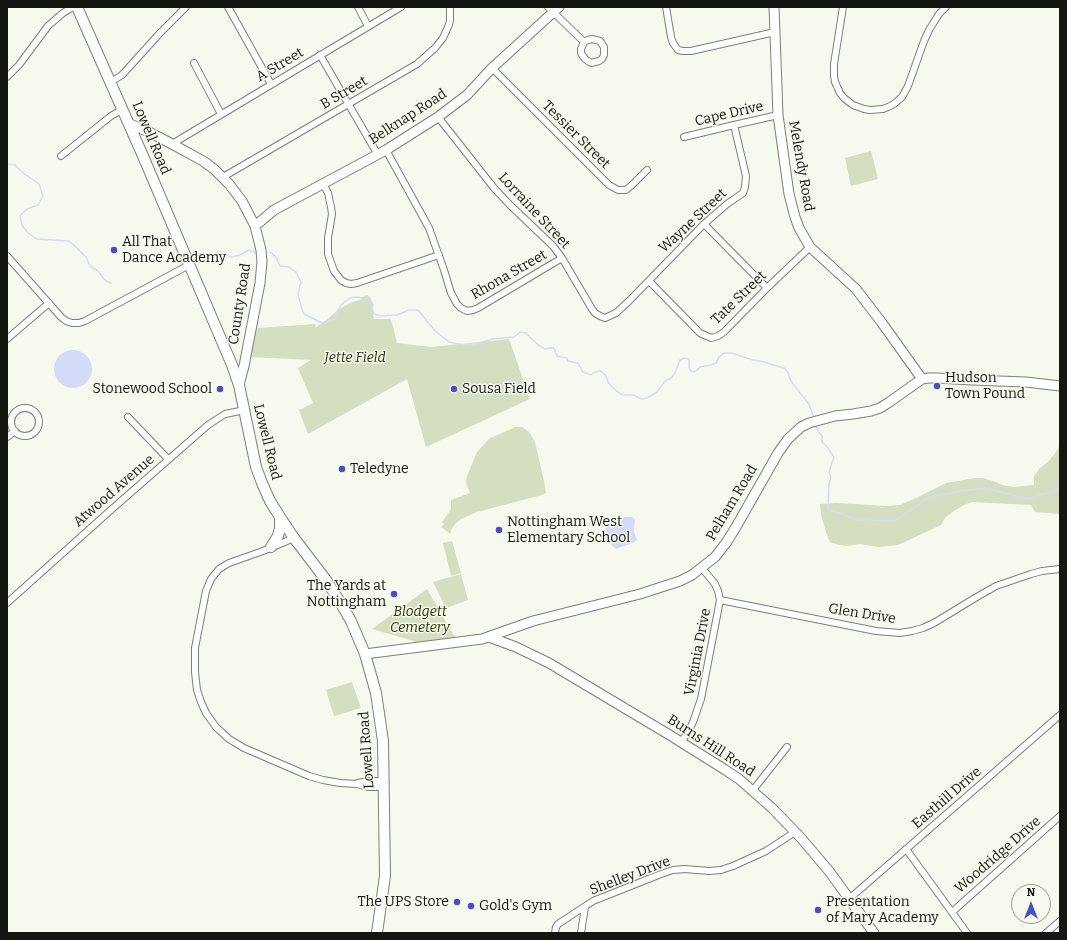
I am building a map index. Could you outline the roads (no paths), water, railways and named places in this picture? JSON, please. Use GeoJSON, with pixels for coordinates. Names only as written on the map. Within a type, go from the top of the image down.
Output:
{"type":"FeatureCollection","features":[{"type":"Feature","properties":{"kind":"main road","name":"Lowell Road"},"geometry":{"type":"LineString","coordinates":[[77,7],[130,124],[229,359],[239,385],[256,467],[265,489],[280,517],[326,580],[340,602],[351,621],[365,654],[376,693],[383,741],[385,876],[377,933]]}},
{"type":"Feature","properties":{"kind":"main road"},"geometry":{"type":"LineString","coordinates":[[271,547],[278,536],[280,517]]}},
{"type":"Feature","properties":{"kind":"street"},"geometry":{"type":"LineString","coordinates":[[7,77],[19,65],[51,24],[63,12],[73,7]]}},
{"type":"Feature","properties":{"kind":"street"},"geometry":{"type":"LineString","coordinates":[[111,82],[122,75],[186,7]]}},
{"type":"Feature","properties":{"kind":"street"},"geometry":{"type":"LineString","coordinates":[[228,7],[271,84]]}},
{"type":"Feature","properties":{"kind":"street"},"geometry":{"type":"LineString","coordinates":[[358,7],[368,26]]}},
{"type":"Feature","properties":{"kind":"street","name":"A Street"},"geometry":{"type":"LineString","coordinates":[[172,144],[401,7]]}},
{"type":"Feature","properties":{"kind":"street","name":"B Street"},"geometry":{"type":"LineString","coordinates":[[223,177],[417,64],[427,56],[446,33],[450,21],[450,7]]}},
{"type":"Feature","properties":{"kind":"street"},"geometry":{"type":"LineString","coordinates":[[666,7],[671,36],[673,43],[678,50],[692,51],[775,32]]}},
{"type":"Feature","properties":{"kind":"street","name":"Melendy Road"},"geometry":{"type":"LineString","coordinates":[[774,7],[778,115],[792,206],[799,228],[810,247],[856,289],[922,380]]}},
{"type":"Feature","properties":{"kind":"street"},"geometry":{"type":"LineString","coordinates":[[843,7],[834,64],[835,82],[844,98],[859,107],[877,110],[894,104],[902,97],[908,86],[929,30],[939,14],[946,7]]}},
{"type":"Feature","properties":{"kind":"street"},"geometry":{"type":"LineString","coordinates":[[553,9],[584,42]]}},
{"type":"Feature","properties":{"kind":"street","name":"Belknap Road"},"geometry":{"type":"LineString","coordinates":[[255,226],[274,210],[382,152],[438,117],[467,94],[553,9]]}},
{"type":"Feature","properties":{"kind":"street"},"geometry":{"type":"LineString","coordinates":[[320,55],[348,104],[382,152],[429,228],[439,255],[357,283],[351,284],[341,280],[334,271],[328,254],[327,248],[332,214],[328,193],[324,184]]}},
{"type":"Feature","properties":{"kind":"street"},"geometry":{"type":"LineString","coordinates":[[194,64],[221,114]]}},
{"type":"Feature","properties":{"kind":"street","name":"Tessier Street"},"geometry":{"type":"LineString","coordinates":[[492,68],[609,185],[618,190],[626,190],[647,170]]}},
{"type":"Feature","properties":{"kind":"street"},"geometry":{"type":"LineString","coordinates":[[61,156],[111,116],[123,109]]}},
{"type":"Feature","properties":{"kind":"street","name":"Cape Drive"},"geometry":{"type":"LineString","coordinates":[[684,137],[778,115]]}},
{"type":"Feature","properties":{"kind":"street","name":"Lorraine Street"},"geometry":{"type":"LineString","coordinates":[[438,117],[494,188],[553,246],[562,258],[595,313],[605,318],[610,316]]}},
{"type":"Feature","properties":{"kind":"street","name":"County Road"},"geometry":{"type":"LineString","coordinates":[[130,124],[172,144],[203,161],[214,169],[223,177],[242,201],[255,226],[261,250],[262,262],[260,282],[239,385]]}},
{"type":"Feature","properties":{"kind":"street","name":"Wayne Street"},"geometry":{"type":"LineString","coordinates":[[610,316],[616,313],[649,281],[704,224],[727,204],[743,193],[746,176],[734,125]]}},
{"type":"Feature","properties":{"kind":"street"},"geometry":{"type":"LineString","coordinates":[[704,224],[767,288]]}},
{"type":"Feature","properties":{"kind":"street","name":"Tate Street"},"geometry":{"type":"LineString","coordinates":[[649,281],[700,334],[711,338],[724,332],[810,247]]}},
{"type":"Feature","properties":{"kind":"street","name":"Rhona Street"},"geometry":{"type":"LineString","coordinates":[[439,255],[454,299],[461,308],[467,311],[478,308],[562,258]]}},
{"type":"Feature","properties":{"kind":"street"},"geometry":{"type":"LineString","coordinates":[[8,260],[61,317],[72,323],[85,321],[151,284],[190,265]]}},
{"type":"Feature","properties":{"kind":"street"},"geometry":{"type":"LineString","coordinates":[[7,339],[49,303]]}},
{"type":"Feature","properties":{"kind":"street"},"geometry":{"type":"LineString","coordinates":[[922,380],[937,378],[1026,382],[1060,386]]}},
{"type":"Feature","properties":{"kind":"street","name":"Pelham Road"},"geometry":{"type":"LineString","coordinates":[[365,654],[489,637],[533,621],[640,594],[680,581],[692,575],[715,557],[733,532],[778,453],[788,439],[801,427],[821,419],[880,408],[922,380]]}},
{"type":"Feature","properties":{"kind":"street"},"geometry":{"type":"LineString","coordinates":[[28,408],[36,413],[39,424],[33,433],[22,435],[15,431],[11,420],[17,410],[28,408]]}},
{"type":"Feature","properties":{"kind":"street","name":"Atwood Avenue"},"geometry":{"type":"LineString","coordinates":[[7,603],[208,425],[231,412],[245,410]]}},
{"type":"Feature","properties":{"kind":"street"},"geometry":{"type":"LineString","coordinates":[[128,417],[168,459]]}},
{"type":"Feature","properties":{"kind":"street"},"geometry":{"type":"LineString","coordinates":[[7,437],[15,431]]}},
{"type":"Feature","properties":{"kind":"street"},"geometry":{"type":"LineString","coordinates":[[294,538],[234,560],[223,566],[215,574],[209,584],[206,591],[196,644],[196,684],[201,702],[206,713],[216,727],[229,739],[244,748],[317,779],[328,782],[357,784],[368,787],[384,784]]}},
{"type":"Feature","properties":{"kind":"street","name":"Virginia Drive"},"geometry":{"type":"LineString","coordinates":[[681,742],[693,722],[701,700],[720,600],[715,584],[702,568]]}},
{"type":"Feature","properties":{"kind":"street","name":"Glen Drive"},"geometry":{"type":"LineString","coordinates":[[720,600],[876,631],[900,633],[923,628],[934,623],[996,586],[1031,574],[1060,569]]}},
{"type":"Feature","properties":{"kind":"street","name":"Burns Hill Road"},"geometry":{"type":"LineString","coordinates":[[489,637],[516,647],[549,663],[681,742],[724,769],[753,790],[796,832],[821,862],[874,933]]}},
{"type":"Feature","properties":{"kind":"street","name":"Easthill Drive"},"geometry":{"type":"LineString","coordinates":[[849,899],[1060,715]]}},
{"type":"Feature","properties":{"kind":"street"},"geometry":{"type":"LineString","coordinates":[[753,790],[786,747]]}},
{"type":"Feature","properties":{"kind":"street","name":"Woodridge Drive"},"geometry":{"type":"LineString","coordinates":[[952,912],[1060,816]]}},
{"type":"Feature","properties":{"kind":"street","name":"Shelley Drive"},"geometry":{"type":"LineString","coordinates":[[555,933],[558,924],[593,901],[673,870],[685,869],[709,871],[721,870],[733,866],[766,851],[796,832]]}},
{"type":"Feature","properties":{"kind":"street"},"geometry":{"type":"LineString","coordinates":[[906,849],[967,933]]}},
{"type":"Feature","properties":{"kind":"street","name":"Shelley Drive"},"geometry":{"type":"LineString","coordinates":[[581,933],[585,907]]}},
{"type":"Feature","properties":{"kind":"street"},"geometry":{"type":"LineString","coordinates":[[1046,933],[1060,921]]}},
{"type":"Feature","properties":{"kind":"water"},"geometry":{"type":"Polygon","coordinates":[[[69,350],[77,350],[84,353],[89,358],[92,369],[89,380],[84,385],[77,388],[69,388],[62,385],[57,380],[54,373],[54,365],[57,358],[62,353],[69,350]]]}},
{"type":"Feature","properties":{"kind":"water"},"geometry":{"type":"Polygon","coordinates":[[[625,517],[632,517],[635,519],[634,532],[637,540],[616,549],[605,538],[607,523],[625,517]]]}},
{"type":"Feature","properties":{"kind":"waterway"},"geometry":{"type":"LineString","coordinates":[[7,164],[15,165],[23,173],[39,184],[43,196],[38,205],[27,209],[20,216],[22,225],[28,233],[37,239],[69,241],[86,257],[90,266],[98,271],[104,279],[111,283]]}},
{"type":"Feature","properties":{"kind":"waterway"},"geometry":{"type":"LineString","coordinates":[[191,253],[226,255],[232,257],[249,250],[256,253]]}},
{"type":"Feature","properties":{"kind":"waterway"},"geometry":{"type":"LineString","coordinates":[[270,252],[276,257],[280,266],[289,267],[296,272],[301,282],[298,294],[304,314],[322,323],[335,319],[336,313],[342,304],[350,298],[358,297],[369,299],[374,314],[381,316],[397,315],[409,310],[418,310],[435,331],[449,342],[464,345],[475,344],[493,339],[514,337],[520,332],[526,333],[537,344],[545,349],[554,348],[557,356],[567,358],[568,361],[578,363],[583,372],[591,375],[595,372],[601,371],[606,376],[612,387],[619,393],[624,395],[633,395],[642,399],[647,398],[657,392],[665,381],[671,378],[675,373],[680,360],[684,358],[689,359],[689,368],[692,372],[696,371],[700,367],[716,363],[719,357],[724,353],[731,353],[784,368],[788,372],[793,384],[809,404],[814,418]]}},
{"type":"Feature","properties":{"kind":"waterway"},"geometry":{"type":"LineString","coordinates":[[816,425],[822,436],[822,442],[834,457],[829,472],[831,477],[829,484],[828,509],[858,520],[895,521],[929,497],[961,491],[985,488],[1029,499],[1060,489]]}},
{"type":"Feature","properties":{"kind":"place","name":"All That Dance Academy"},"geometry":{"type":"Point","coordinates":[114,250]}},
{"type":"Feature","properties":{"kind":"place","name":"Hudson Town Pound"},"geometry":{"type":"Point","coordinates":[937,386]}},
{"type":"Feature","properties":{"kind":"place","name":"Stonewood School"},"geometry":{"type":"Point","coordinates":[220,389]}},
{"type":"Feature","properties":{"kind":"place","name":"Sousa Field"},"geometry":{"type":"Point","coordinates":[454,389]}},
{"type":"Feature","properties":{"kind":"place","name":"Teledyne"},"geometry":{"type":"Point","coordinates":[342,469]}},
{"type":"Feature","properties":{"kind":"place","name":"Nottingham West Elementary School"},"geometry":{"type":"Point","coordinates":[499,530]}},
{"type":"Feature","properties":{"kind":"place","name":"The Yards at Nottingham"},"geometry":{"type":"Point","coordinates":[394,594]}},
{"type":"Feature","properties":{"kind":"place","name":"The UPS Store"},"geometry":{"type":"Point","coordinates":[457,902]}},
{"type":"Feature","properties":{"kind":"place","name":"Gold's Gym"},"geometry":{"type":"Point","coordinates":[471,906]}},
{"type":"Feature","properties":{"kind":"place","name":"Presentation of Mary Academy"},"geometry":{"type":"Point","coordinates":[818,910]}},
{"type":"Feature","properties":{"kind":"park label","name":"Jette Field"},"geometry":{"type":"Point","coordinates":[355,358]}},
{"type":"Feature","properties":{"kind":"park label","name":"Blodgett Cemetery"},"geometry":{"type":"Point","coordinates":[420,620]}}]}
